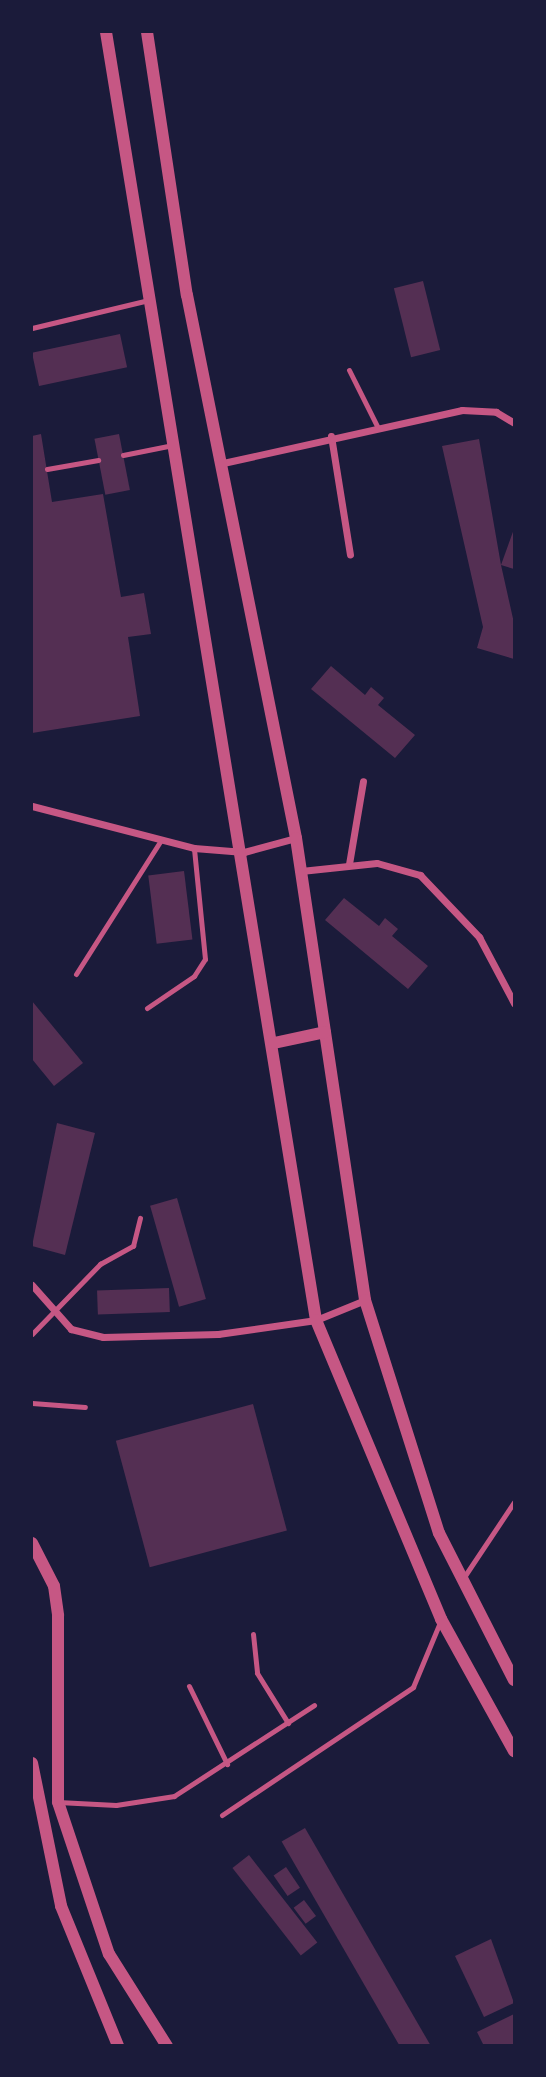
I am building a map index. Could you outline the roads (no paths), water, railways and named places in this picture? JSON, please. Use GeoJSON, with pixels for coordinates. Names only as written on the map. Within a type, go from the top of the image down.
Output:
{"type":"FeatureCollection","features":[{"type":"Feature","properties":{"kind":"street"},"geometry":{"type":"LineString","coordinates":[[106,32],[244,852],[316,1320],[441,1619],[514,1751]]}},
{"type":"Feature","properties":{"kind":"street"},"geometry":{"type":"LineString","coordinates":[[146,32],[187,295],[223,463],[296,838],[365,1300],[463,1590],[514,1681]]}},
{"type":"Feature","properties":{"kind":"street"},"geometry":{"type":"LineString","coordinates":[[223,463],[377,426],[472,410],[496,412],[514,423]]}},
{"type":"Feature","properties":{"kind":"street"},"geometry":{"type":"LineString","coordinates":[[331,436],[350,554]]}},
{"type":"Feature","properties":{"kind":"street"},"geometry":{"type":"LineString","coordinates":[[349,864],[363,781]]}},
{"type":"Feature","properties":{"kind":"street"},"geometry":{"type":"LineString","coordinates":[[32,806],[194,848],[244,852],[296,838]]}},
{"type":"Feature","properties":{"kind":"street"},"geometry":{"type":"LineString","coordinates":[[301,871],[349,864],[420,875],[479,937],[514,1003]]}},
{"type":"Feature","properties":{"kind":"street"},"geometry":{"type":"LineString","coordinates":[[274,1043],[325,1032]]}},
{"type":"Feature","properties":{"kind":"street"},"geometry":{"type":"LineString","coordinates":[[32,1286],[71,1329],[103,1337],[218,1334],[316,1320],[365,1300]]}},
{"type":"Feature","properties":{"kind":"street"},"geometry":{"type":"LineString","coordinates":[[32,1543],[54,1587],[58,1616],[58,1802],[109,1954],[167,2046]]}},
{"type":"Feature","properties":{"kind":"street"},"geometry":{"type":"LineString","coordinates":[[32,1763],[61,1906],[118,2046]]}},
{"type":"Feature","properties":{"kind":"lane"},"geometry":{"type":"LineString","coordinates":[[32,328],[152,300]]}},
{"type":"Feature","properties":{"kind":"lane"},"geometry":{"type":"LineString","coordinates":[[349,370],[377,426]]}},
{"type":"Feature","properties":{"kind":"lane"},"geometry":{"type":"LineString","coordinates":[[123,455],[176,444]]}},
{"type":"Feature","properties":{"kind":"lane"},"geometry":{"type":"LineString","coordinates":[[47,469],[98,460]]}},
{"type":"Feature","properties":{"kind":"lane"},"geometry":{"type":"LineString","coordinates":[[76,974],[161,840]]}},
{"type":"Feature","properties":{"kind":"lane"},"geometry":{"type":"LineString","coordinates":[[147,1009],[194,975],[205,959],[194,848]]}},
{"type":"Feature","properties":{"kind":"lane"},"geometry":{"type":"LineString","coordinates":[[32,1334],[57,1314],[100,1264],[133,1246],[141,1218]]}},
{"type":"Feature","properties":{"kind":"lane"},"geometry":{"type":"LineString","coordinates":[[32,1404],[85,1407]]}},
{"type":"Feature","properties":{"kind":"lane"},"geometry":{"type":"LineString","coordinates":[[463,1590],[479,1549],[514,1503]]}},
{"type":"Feature","properties":{"kind":"lane"},"geometry":{"type":"LineString","coordinates":[[222,1815],[413,1687],[441,1619]]}},
{"type":"Feature","properties":{"kind":"lane"},"geometry":{"type":"LineString","coordinates":[[253,1634],[257,1673],[288,1723]]}},
{"type":"Feature","properties":{"kind":"lane"},"geometry":{"type":"LineString","coordinates":[[189,1686],[227,1764]]}},
{"type":"Feature","properties":{"kind":"lane"},"geometry":{"type":"LineString","coordinates":[[58,1802],[116,1805],[174,1796],[314,1705]]}}]}
